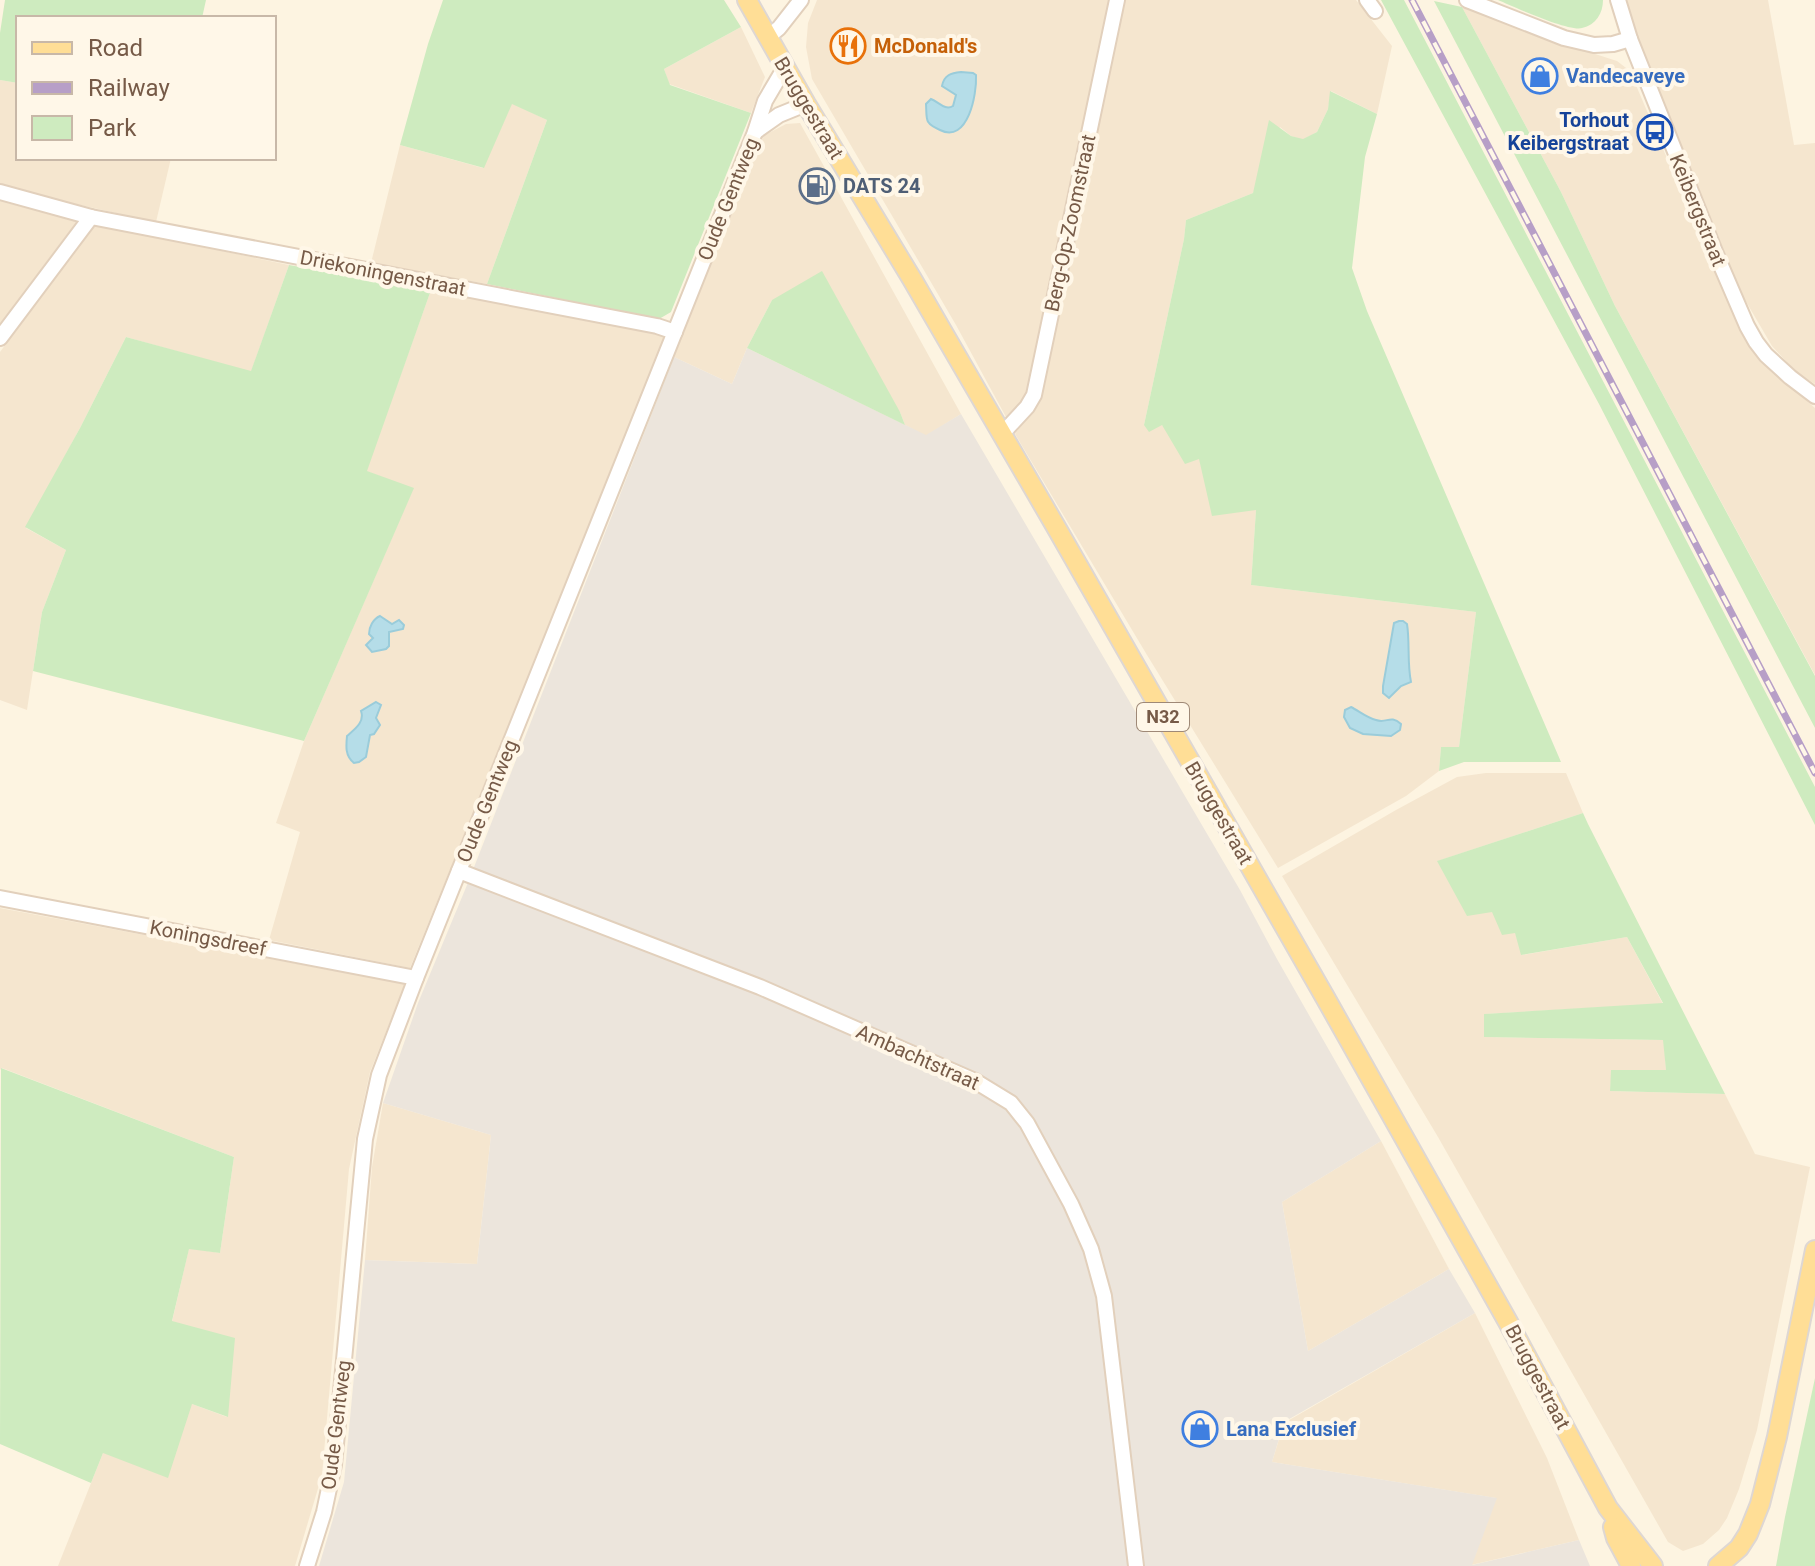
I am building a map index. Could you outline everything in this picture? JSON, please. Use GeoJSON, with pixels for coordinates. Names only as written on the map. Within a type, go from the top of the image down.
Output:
{"type":"FeatureCollection","features":[{"type":"Feature","properties":{"kind":"main road","name":"Bruggestraat"},"geometry":{"type":"LineString","coordinates":[[747,0],[912,279],[1365,1068],[1608,1508],[1653,1566]]}},
{"type":"Feature","properties":{"kind":"main road"},"geometry":{"type":"LineString","coordinates":[[1718,1566],[1735,1557],[1760,1504],[1815,1250]]}},
{"type":"Feature","properties":{"kind":"main road","name":"Bruggestraat"},"geometry":{"type":"LineString","coordinates":[[1608,1508],[1616,1538],[1631,1566]]}},
{"type":"Feature","properties":{"kind":"street"},"geometry":{"type":"LineString","coordinates":[[768,37],[801,0]]}},
{"type":"Feature","properties":{"kind":"street","name":"Berg-Op-Zoomstraat"},"geometry":{"type":"LineString","coordinates":[[1001,435],[1034,395],[1117,0]]}},
{"type":"Feature","properties":{"kind":"street"},"geometry":{"type":"LineString","coordinates":[[1467,0],[1564,38],[1594,45],[1630,39]]}},
{"type":"Feature","properties":{"kind":"street","name":"Keibergstraat"},"geometry":{"type":"LineString","coordinates":[[1618,0],[1630,39],[1747,326],[1766,355],[1815,396]]}},
{"type":"Feature","properties":{"kind":"street","name":"Oude Gentweg"},"geometry":{"type":"LineString","coordinates":[[307,1566],[324,1512],[334,1465],[362,1166],[379,1075],[765,101],[785,67]]}},
{"type":"Feature","properties":{"kind":"street"},"geometry":{"type":"LineString","coordinates":[[755,132],[779,115],[806,104]]}},
{"type":"Feature","properties":{"kind":"street","name":"Driekoningenstraat"},"geometry":{"type":"LineString","coordinates":[[0,192],[91,217],[657,326],[675,332]]}},
{"type":"Feature","properties":{"kind":"street"},"geometry":{"type":"LineString","coordinates":[[0,338],[91,217]]}},
{"type":"Feature","properties":{"kind":"street","name":"Ambachtstraat"},"geometry":{"type":"LineString","coordinates":[[459,871],[760,987],[975,1081],[1011,1103],[1027,1123],[1071,1204],[1091,1249],[1104,1296],[1136,1566]]}},
{"type":"Feature","properties":{"kind":"street","name":"Koningsdreef"},"geometry":{"type":"LineString","coordinates":[[0,898],[416,978]]}},
{"type":"Feature","properties":{"kind":"shaded area"},"geometry":{"type":"Polygon","coordinates":[[[817,0],[1109,0],[1025,400],[1006,417],[956,325],[812,79],[806,47],[808,23],[817,0]]]}},
{"type":"Feature","properties":{"kind":"shaded area"},"geometry":{"type":"Polygon","coordinates":[[[1124,0],[1356,0],[1392,46],[1377,114],[1331,91],[1328,109],[1317,132],[1303,140],[1291,136],[1280,127],[1253,193],[1186,220],[1144,425],[1162,425],[1256,510],[1251,585],[1476,612],[1459,747],[1441,747],[1439,771],[1406,796],[1278,868],[1015,434],[1043,388],[1124,0]]]}},
{"type":"Feature","properties":{"kind":"shaded area"},"geometry":{"type":"Polygon","coordinates":[[[1627,0],[1768,0],[1794,145],[1815,143],[1815,384],[1797,373],[1772,346],[1741,293],[1633,27],[1627,0]]]}},
{"type":"Feature","properties":{"kind":"shaded area"},"geometry":{"type":"Polygon","coordinates":[[[1462,7],[1617,61],[1630,71],[1741,333],[1759,360],[1815,408],[1815,675],[1615,306],[1561,192],[1462,7]]]}},
{"type":"Feature","properties":{"kind":"shaded area"},"geometry":{"type":"Polygon","coordinates":[[[741,27],[765,77],[751,113],[669,84],[664,69],[741,27]]]}},
{"type":"Feature","properties":{"kind":"shaded area"},"geometry":{"type":"Polygon","coordinates":[[[0,80],[16,83],[16,160],[171,160],[156,222],[0,187],[0,80]]]}},
{"type":"Feature","properties":{"kind":"shaded area"},"geometry":{"type":"Polygon","coordinates":[[[512,103],[547,120],[487,284],[371,263],[400,145],[483,168],[512,103]]]}},
{"type":"Feature","properties":{"kind":"shaded area"},"geometry":{"type":"Polygon","coordinates":[[[800,123],[961,414],[926,436],[905,425],[900,412],[772,300],[732,384],[674,357],[756,146],[765,135],[786,124],[800,123]]]}},
{"type":"Feature","properties":{"kind":"shaded area"},"geometry":{"type":"Polygon","coordinates":[[[0,199],[77,221],[0,324],[0,199]]]}},
{"type":"Feature","properties":{"kind":"shaded area"},"geometry":{"type":"Polygon","coordinates":[[[94,224],[289,265],[251,372],[126,337],[26,528],[66,550],[42,612],[27,710],[0,700],[0,352],[94,224]]]}},
{"type":"Feature","properties":{"kind":"shaded area"},"geometry":{"type":"Polygon","coordinates":[[[431,290],[665,334],[410,968],[269,940],[300,832],[276,823],[304,741],[413,489],[366,471],[431,290]]]}},
{"type":"Feature","properties":{"kind":"shaded area"},"geometry":{"type":"Polygon","coordinates":[[[747,348],[926,435],[961,414],[1240,890],[1381,1141],[1282,1202],[1308,1351],[1449,1269],[1475,1313],[1284,1422],[1272,1462],[1497,1498],[1472,1565],[1579,1540],[1590,1566],[319,1566],[344,1482],[365,1260],[477,1264],[491,1135],[383,1103],[418,1003],[674,357],[732,384],[747,348]]]}},
{"type":"Feature","properties":{"kind":"shaded area"},"geometry":{"type":"Polygon","coordinates":[[[1486,773],[1566,773],[1583,813],[1438,861],[1515,932],[1522,955],[1627,937],[1663,1004],[1485,1014],[1484,1037],[1664,1040],[1666,1070],[1612,1070],[1610,1091],[1725,1094],[1755,1154],[1810,1167],[1757,1430],[1739,1489],[1719,1530],[1703,1544],[1683,1551],[1668,1542],[1438,1137],[1282,876],[1457,777],[1486,773]]]}},
{"type":"Feature","properties":{"kind":"shaded area"},"geometry":{"type":"Polygon","coordinates":[[[0,908],[405,984],[370,1072],[349,1169],[322,1475],[295,1566],[58,1566],[103,1453],[192,1404],[227,1417],[172,1322],[189,1248],[220,1253],[234,1157],[2,1068],[0,1070],[0,908]]]}},
{"type":"Feature","properties":{"kind":"shaded area"},"geometry":{"type":"Polygon","coordinates":[[[383,1103],[491,1135],[477,1264],[365,1260],[372,1167],[383,1103]]]}},
{"type":"Feature","properties":{"kind":"shaded area"},"geometry":{"type":"Polygon","coordinates":[[[1381,1141],[1449,1269],[1308,1351],[1282,1202],[1381,1141]]]}},
{"type":"Feature","properties":{"kind":"shaded area"},"geometry":{"type":"Polygon","coordinates":[[[1475,1313],[1547,1458],[1579,1540],[1471,1565],[1496,1498],[1272,1462],[1284,1423],[1475,1313]]]}},
{"type":"Feature","properties":{"kind":"green space"},"geometry":{"type":"Polygon","coordinates":[[[5,0],[206,0],[202,16],[16,16],[16,83],[0,80],[0,33],[5,0]]]}},
{"type":"Feature","properties":{"kind":"green space"},"geometry":{"type":"Polygon","coordinates":[[[443,0],[724,0],[741,27],[664,69],[670,85],[751,113],[671,312],[659,319],[487,284],[547,120],[512,104],[484,168],[400,145],[443,0]]]}},
{"type":"Feature","properties":{"kind":"green space"},"geometry":{"type":"Polygon","coordinates":[[[1381,0],[1404,0],[1815,787],[1815,825],[1599,404],[1381,0]]]}},
{"type":"Feature","properties":{"kind":"green space"},"geometry":{"type":"Polygon","coordinates":[[[1498,0],[1603,0],[1595,21],[1575,28],[1540,18],[1498,0]]]}},
{"type":"Feature","properties":{"kind":"green space"},"geometry":{"type":"Polygon","coordinates":[[[1434,1],[1462,7],[1561,192],[1615,306],[1815,676],[1815,728],[1434,1]]]}},
{"type":"Feature","properties":{"kind":"green space"},"geometry":{"type":"Polygon","coordinates":[[[1330,91],[1377,114],[1365,157],[1352,268],[1367,311],[1561,762],[1464,762],[1439,771],[1441,747],[1459,747],[1476,612],[1251,585],[1256,510],[1212,516],[1199,459],[1185,464],[1162,425],[1149,432],[1144,425],[1186,220],[1253,193],[1269,120],[1291,136],[1303,139],[1317,132],[1328,109],[1330,91]]]}},
{"type":"Feature","properties":{"kind":"green space"},"geometry":{"type":"Polygon","coordinates":[[[289,265],[431,290],[367,471],[414,488],[304,741],[33,671],[42,612],[66,550],[25,527],[126,337],[251,371],[289,265]]]}},
{"type":"Feature","properties":{"kind":"green space"},"geometry":{"type":"Polygon","coordinates":[[[822,271],[905,425],[747,348],[772,300],[822,271]]]}},
{"type":"Feature","properties":{"kind":"green space"},"geometry":{"type":"Polygon","coordinates":[[[1583,813],[1725,1094],[1610,1091],[1611,1070],[1666,1070],[1663,1040],[1484,1037],[1484,1014],[1663,1003],[1627,937],[1521,955],[1515,933],[1502,935],[1492,912],[1467,916],[1437,861],[1583,813]]]}},
{"type":"Feature","properties":{"kind":"green space"},"geometry":{"type":"Polygon","coordinates":[[[1,1068],[234,1157],[220,1253],[189,1249],[172,1321],[235,1338],[228,1417],[192,1404],[168,1478],[103,1453],[91,1483],[0,1444],[1,1068]]]}},
{"type":"Feature","properties":{"kind":"green space"},"geometry":{"type":"Polygon","coordinates":[[[1815,1378],[1815,1566],[1776,1566],[1785,1517],[1815,1378]]]}},
{"type":"Feature","properties":{"kind":"water"},"geometry":{"type":"Polygon","coordinates":[[[961,72],[976,75],[969,115],[958,130],[940,130],[927,120],[926,104],[931,99],[945,107],[953,106],[956,95],[942,86],[948,75],[961,72]]]}},
{"type":"Feature","properties":{"kind":"water"},"geometry":{"type":"Polygon","coordinates":[[[380,616],[392,624],[399,620],[404,625],[403,629],[389,632],[389,646],[386,649],[372,652],[366,645],[373,638],[369,634],[371,626],[380,616]]]}},
{"type":"Feature","properties":{"kind":"water"},"geometry":{"type":"Polygon","coordinates":[[[1394,623],[1407,624],[1411,682],[1401,686],[1389,698],[1383,693],[1383,686],[1394,623]]]}},
{"type":"Feature","properties":{"kind":"water"},"geometry":{"type":"Polygon","coordinates":[[[376,702],[381,705],[376,718],[380,725],[370,735],[366,757],[354,763],[346,747],[347,736],[360,722],[361,711],[376,702]]]}},
{"type":"Feature","properties":{"kind":"water"},"geometry":{"type":"Polygon","coordinates":[[[1351,707],[1373,719],[1397,721],[1401,724],[1400,730],[1391,736],[1363,734],[1350,728],[1344,717],[1345,710],[1351,707]]]}},
{"type":"Feature","properties":{"kind":"railway"},"geometry":{"type":"LineString","coordinates":[[1412,0],[1815,773]]}},
{"type":"Feature","properties":{"kind":"place","name":"McDonald's"},"geometry":{"type":"Point","coordinates":[848,46]}},
{"type":"Feature","properties":{"kind":"place","name":"Vandecaveye"},"geometry":{"type":"Point","coordinates":[1540,76]}},
{"type":"Feature","properties":{"kind":"place","name":"Torhout Keibergstraat"},"geometry":{"type":"Point","coordinates":[1655,132]}},
{"type":"Feature","properties":{"kind":"place","name":"DATS 24"},"geometry":{"type":"Point","coordinates":[817,186]}},
{"type":"Feature","properties":{"kind":"place","name":"Lana Exclusief"},"geometry":{"type":"Point","coordinates":[1200,1429]}}]}
